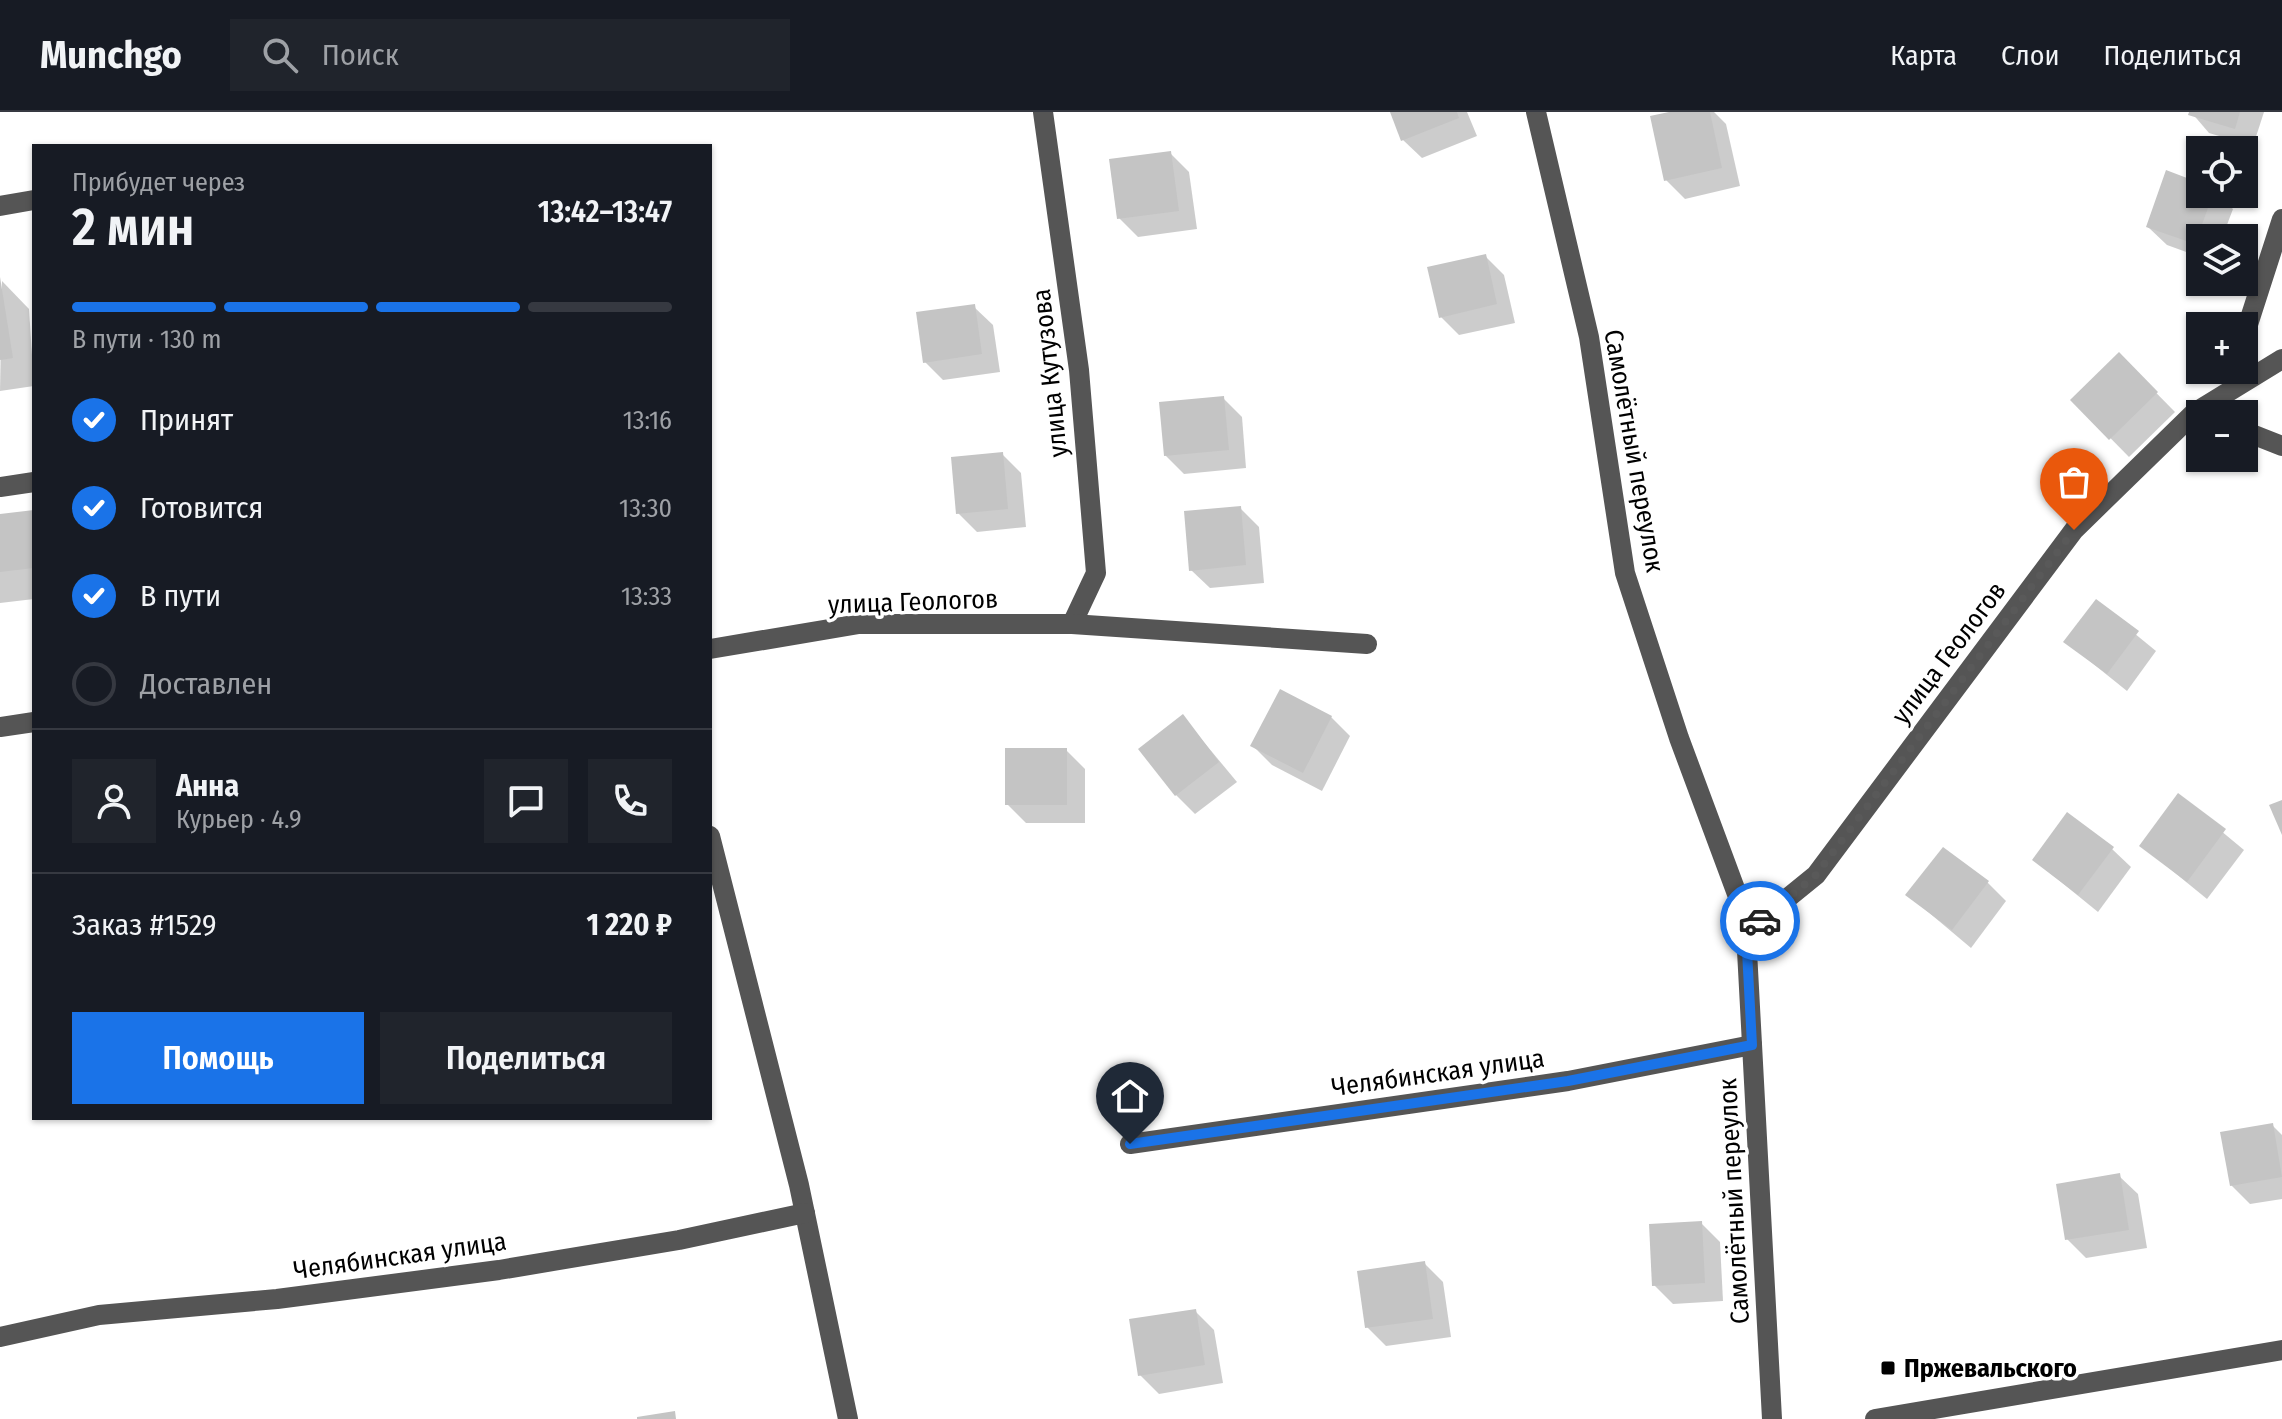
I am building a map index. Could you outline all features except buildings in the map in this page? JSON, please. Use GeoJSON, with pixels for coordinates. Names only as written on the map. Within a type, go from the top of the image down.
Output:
{"type":"FeatureCollection","features":[{"type":"Feature","properties":{"kind":"street","name":"улица Кутузова"},"geometry":{"type":"LineString","coordinates":[[1043,112],[1079,370],[1096,573],[1072,624]]}},
{"type":"Feature","properties":{"kind":"street","name":"Самолётный переулок"},"geometry":{"type":"LineString","coordinates":[[1536,112],[1589,337],[1625,573],[1679,738],[1748,930],[1772,1419]]}},
{"type":"Feature","properties":{"kind":"street"},"geometry":{"type":"LineString","coordinates":[[0,206],[32,200]]}},
{"type":"Feature","properties":{"kind":"street"},"geometry":{"type":"LineString","coordinates":[[2252,312],[2282,219]]}},
{"type":"Feature","properties":{"kind":"street","name":"улица Геологов"},"geometry":{"type":"LineString","coordinates":[[2217,400],[2282,359]]}},
{"type":"Feature","properties":{"kind":"street"},"geometry":{"type":"LineString","coordinates":[[2229,392],[2231,384]]}},
{"type":"Feature","properties":{"kind":"street","name":"улица Геологов"},"geometry":{"type":"LineString","coordinates":[[1748,930],[1816,875],[2074,530],[2186,424]]}},
{"type":"Feature","properties":{"kind":"street"},"geometry":{"type":"LineString","coordinates":[[2258,437],[2282,446]]}},
{"type":"Feature","properties":{"kind":"street"},"geometry":{"type":"LineString","coordinates":[[0,487],[32,482]]}},
{"type":"Feature","properties":{"kind":"street","name":"улица Геологов"},"geometry":{"type":"LineString","coordinates":[[712,649],[859,624],[1072,624],[1367,644]]}},
{"type":"Feature","properties":{"kind":"street"},"geometry":{"type":"LineString","coordinates":[[0,727],[32,722]]}},
{"type":"Feature","properties":{"kind":"street"},"geometry":{"type":"LineString","coordinates":[[712,844],[805,1213],[848,1419]]}},
{"type":"Feature","properties":{"kind":"street","name":"Челябинская улица"},"geometry":{"type":"LineString","coordinates":[[1130,1144],[1568,1081],[1752,1045]]}},
{"type":"Feature","properties":{"kind":"street","name":"Челябинская улица"},"geometry":{"type":"LineString","coordinates":[[0,1337],[99,1315],[277,1299],[499,1270],[679,1240],[805,1213]]}},
{"type":"Feature","properties":{"kind":"street"},"geometry":{"type":"LineString","coordinates":[[1875,1419],[2282,1350]]}},
{"type":"Feature","properties":{"kind":"way so far"},"geometry":{"type":"LineString","coordinates":[[1760,921],[1816,875],[2074,530]]}},
{"type":"Feature","properties":{"kind":"place","name":"Пржевальского"},"geometry":{"type":"Point","coordinates":[1888,1368]}},
{"type":"Feature","properties":{"kind":"route"},"geometry":{"type":"LineString","coordinates":[[1130,1144],[1568,1081],[1752,1045],[1746,932],[1760,921]]}}]}
